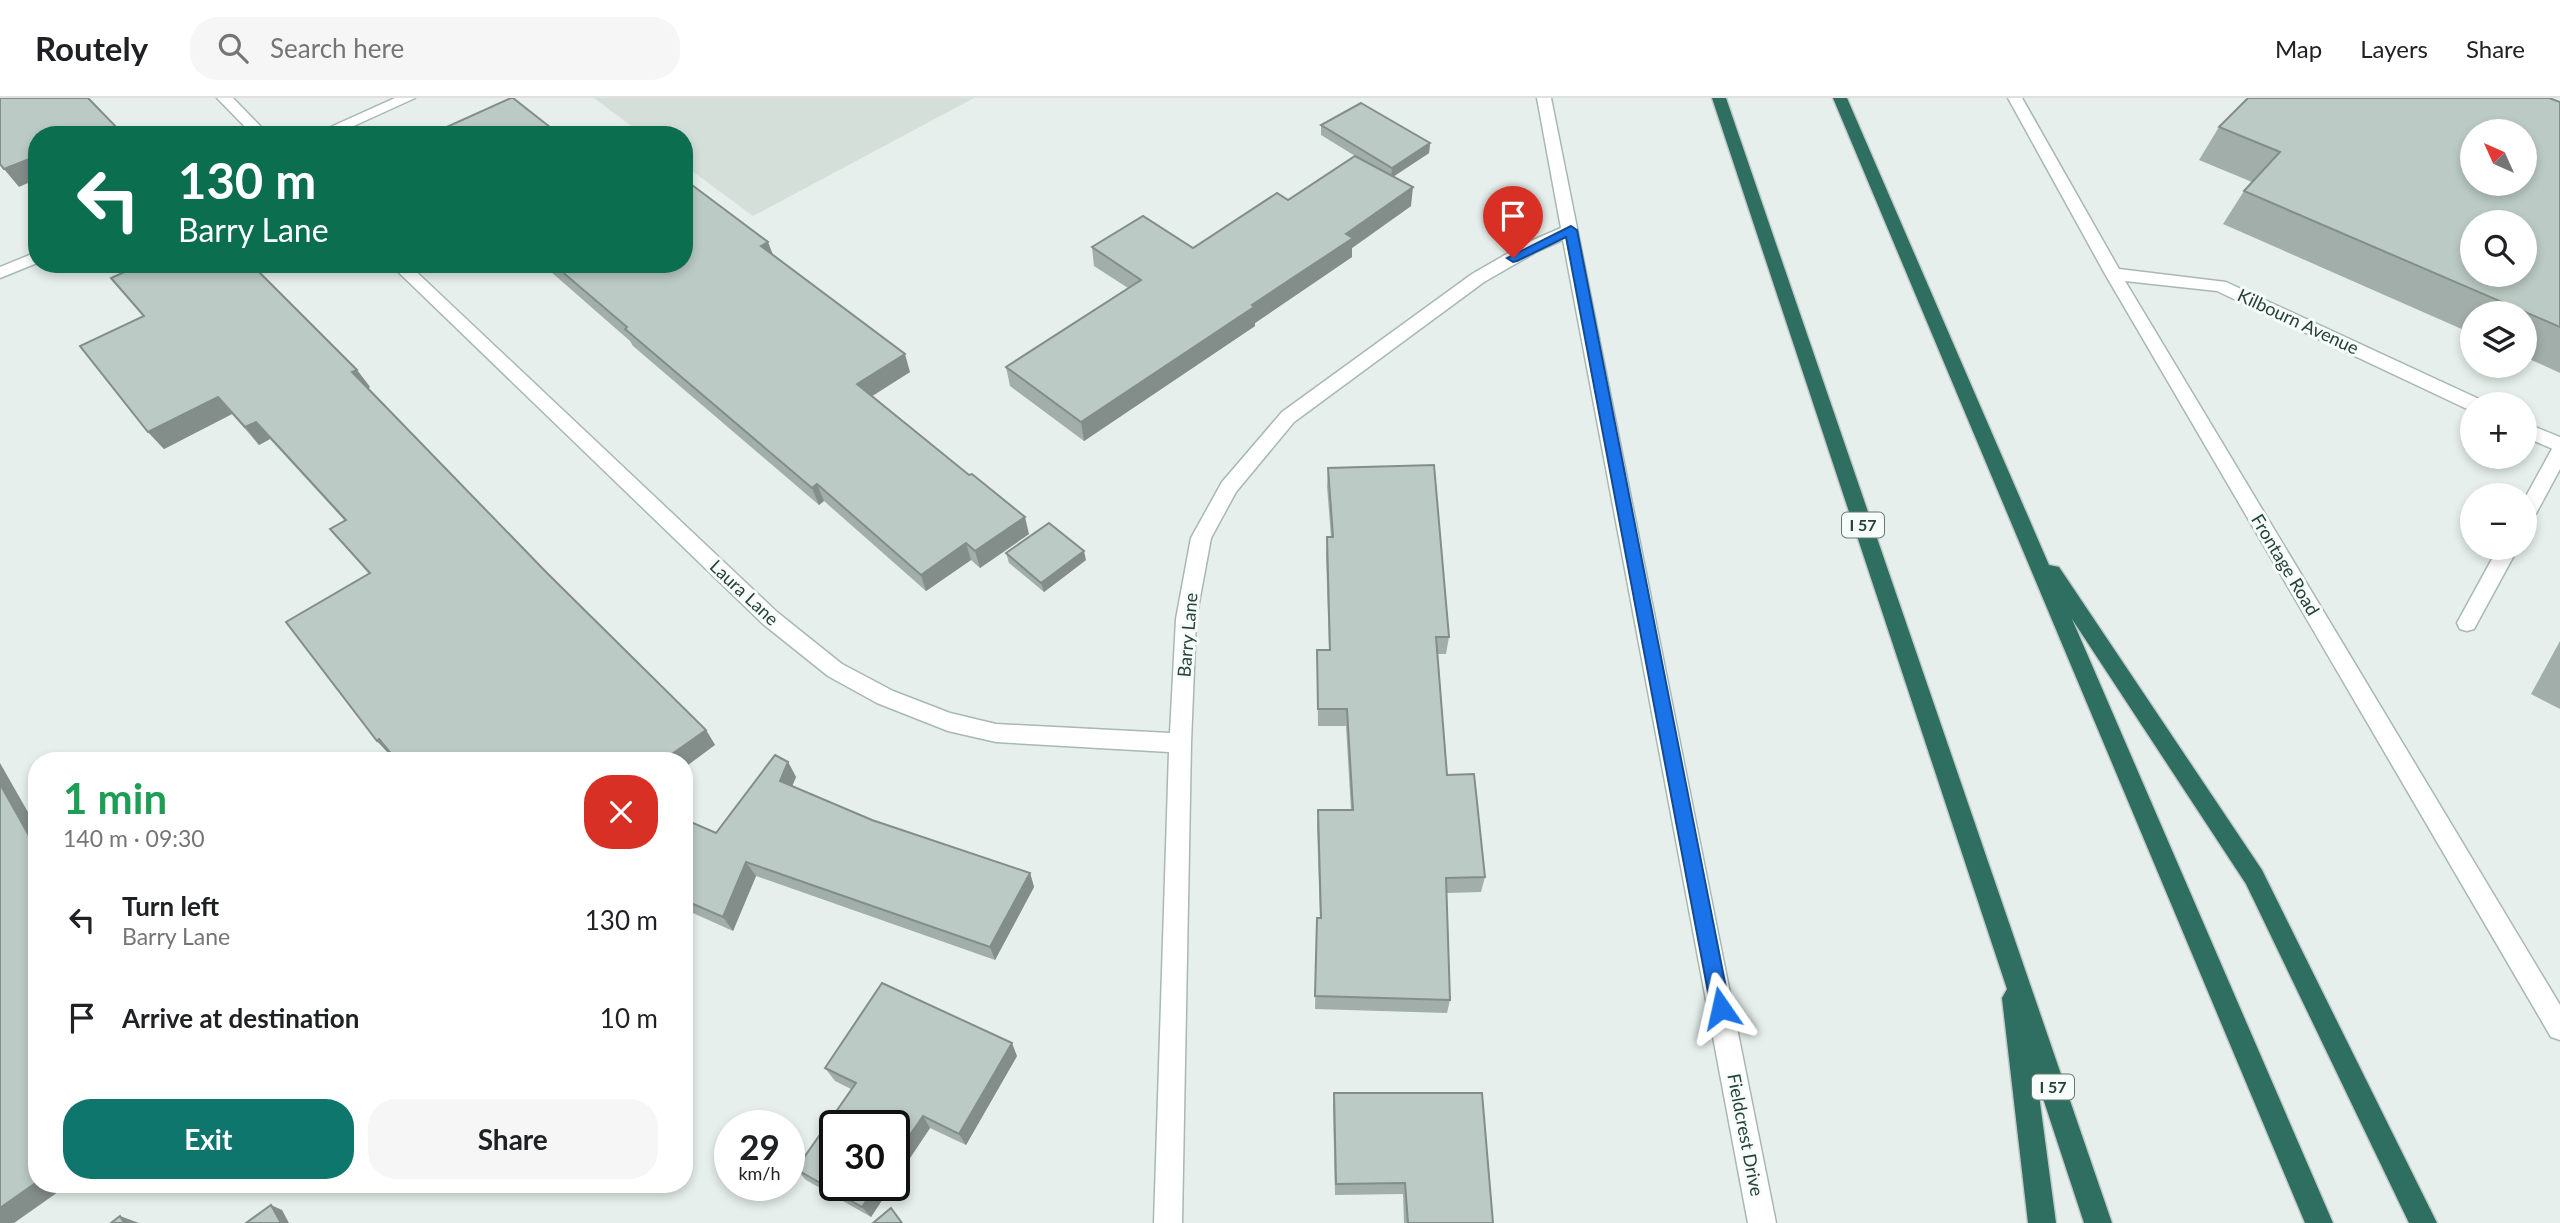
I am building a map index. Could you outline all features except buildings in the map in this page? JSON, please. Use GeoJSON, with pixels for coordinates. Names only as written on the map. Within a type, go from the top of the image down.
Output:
{"type":"FeatureCollection","features":[{"type":"Feature","properties":{"kind":"highway","name":"I 57"},"geometry":{"type":"LineString","coordinates":[[1719,98],[2098,1223]]}},
{"type":"Feature","properties":{"kind":"highway"},"geometry":{"type":"LineString","coordinates":[[1840,98],[2319,1223]]}},
{"type":"Feature","properties":{"kind":"highway"},"geometry":{"type":"LineString","coordinates":[[2022,527],[2254,877],[2423,1223]]}},
{"type":"Feature","properties":{"kind":"highway"},"geometry":{"type":"LineString","coordinates":[[2008,951],[2042,1223]]}},
{"type":"Feature","properties":{"kind":"street"},"geometry":{"type":"LineString","coordinates":[[224,98],[253,126]]}},
{"type":"Feature","properties":{"kind":"street"},"geometry":{"type":"LineString","coordinates":[[341,126],[408,98]]}},
{"type":"Feature","properties":{"kind":"street","name":"Fieldcrest Drive"},"geometry":{"type":"LineString","coordinates":[[1544,98],[1762,1223]]}},
{"type":"Feature","properties":{"kind":"street","name":"Frontage Road"},"geometry":{"type":"LineString","coordinates":[[2015,98],[2113,274],[2560,1028]]}},
{"type":"Feature","properties":{"kind":"street","name":"Barry Lane"},"geometry":{"type":"LineString","coordinates":[[1168,1223],[1180,743],[1186,619],[1201,538],[1229,487],[1288,417],[1478,278],[1530,248],[1571,230]]}},
{"type":"Feature","properties":{"kind":"street"},"geometry":{"type":"LineString","coordinates":[[0,273],[28,261]]}},
{"type":"Feature","properties":{"kind":"street","name":"Laura Lane"},"geometry":{"type":"LineString","coordinates":[[407,273],[770,618],[835,670],[885,697],[948,722],[996,733],[1180,743]]}},
{"type":"Feature","properties":{"kind":"street","name":"Kilbourn Avenue"},"geometry":{"type":"LineString","coordinates":[[2113,274],[2220,286],[2460,398]]}},
{"type":"Feature","properties":{"kind":"street"},"geometry":{"type":"LineString","coordinates":[[2537,434],[2560,445]]}},
{"type":"Feature","properties":{"kind":"street"},"geometry":{"type":"LineString","coordinates":[[2537,494],[2560,452]]}},
{"type":"Feature","properties":{"kind":"street"},"geometry":{"type":"LineString","coordinates":[[2467,623],[2501,560]]}},
{"type":"Feature","properties":{"kind":"shaded area"},"geometry":{"type":"Polygon","coordinates":[[[594,98],[974,98],[753,216],[693,172],[693,126],[631,126],[594,98]]]}},
{"type":"Feature","properties":{"kind":"route"},"geometry":{"type":"LineString","coordinates":[[1513,258],[1571,230],[1721,1008]]}}]}
